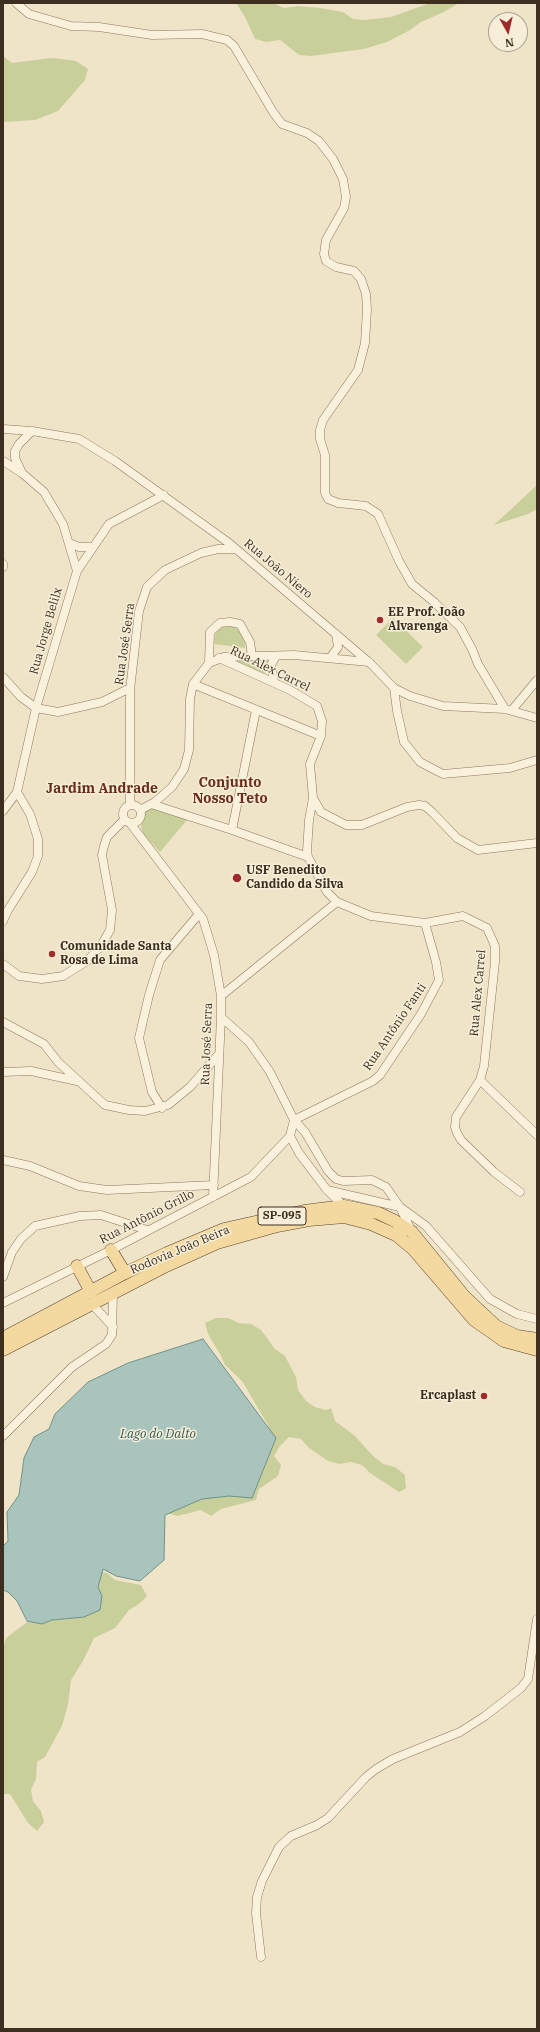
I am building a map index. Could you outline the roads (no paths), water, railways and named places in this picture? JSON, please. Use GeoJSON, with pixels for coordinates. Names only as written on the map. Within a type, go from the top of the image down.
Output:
{"type":"FeatureCollection","features":[{"type":"Feature","properties":{"kind":"main road","name":"Rodovia João Beira"},"geometry":{"type":"LineString","coordinates":[[3,1350],[92,1298],[125,1273],[167,1253],[224,1229],[304,1211],[344,1206],[378,1213],[395,1221],[412,1232],[465,1297],[496,1326],[517,1336],[537,1339]]}},
{"type":"Feature","properties":{"kind":"main road","name":"Rodovia João Beira"},"geometry":{"type":"LineString","coordinates":[[3,1338],[92,1298],[113,1292],[217,1243],[276,1226],[309,1220],[344,1217],[371,1224],[396,1235],[413,1249],[474,1320],[504,1341],[537,1350]]}},
{"type":"Feature","properties":{"kind":"main road"},"geometry":{"type":"LineString","coordinates":[[112,1250],[125,1273]]}},
{"type":"Feature","properties":{"kind":"main road"},"geometry":{"type":"LineString","coordinates":[[77,1266],[92,1298]]}},
{"type":"Feature","properties":{"kind":"street"},"geometry":{"type":"LineString","coordinates":[[16,3],[29,14],[71,26],[152,35],[202,34],[227,40],[234,46],[273,112],[282,124],[307,133],[319,141],[333,159],[342,179],[346,196],[344,208],[326,240],[324,254],[326,261],[336,267],[354,271],[361,279],[366,294],[367,309],[365,343],[358,370],[323,420],[320,430],[320,439],[324,455],[325,493],[328,499],[338,503],[366,506],[378,514],[399,561],[412,584],[434,602],[460,627],[478,664],[508,710],[537,680]]}},
{"type":"Feature","properties":{"kind":"street","name":"Rua João Niero"},"geometry":{"type":"LineString","coordinates":[[3,429],[32,431],[79,439],[116,462],[164,495],[235,549],[369,662],[394,688],[425,702],[443,706],[508,710],[537,718]]}},
{"type":"Feature","properties":{"kind":"street"},"geometry":{"type":"LineString","coordinates":[[22,473],[15,458],[15,451],[19,444],[32,431]]}},
{"type":"Feature","properties":{"kind":"street"},"geometry":{"type":"LineString","coordinates":[[3,461],[22,473],[44,492],[63,524],[77,571]]}},
{"type":"Feature","properties":{"kind":"street","name":"Rua Jorge Belilx"},"geometry":{"type":"LineString","coordinates":[[3,811],[17,792],[36,708],[77,571],[112,521],[164,495]]}},
{"type":"Feature","properties":{"kind":"street"},"geometry":{"type":"LineString","coordinates":[[69,543],[79,547],[93,547]]}},
{"type":"Feature","properties":{"kind":"street","name":"Rua José Serra"},"geometry":{"type":"LineString","coordinates":[[130,804],[130,688],[139,611],[147,587],[165,570],[201,553],[218,549],[235,549]]}},
{"type":"Feature","properties":{"kind":"street"},"geometry":{"type":"LineString","coordinates":[[209,663],[210,632],[220,623],[230,622],[240,624],[250,642],[252,656]]}},
{"type":"Feature","properties":{"kind":"street"},"geometry":{"type":"LineString","coordinates":[[330,658],[338,647],[336,634]]}},
{"type":"Feature","properties":{"kind":"street"},"geometry":{"type":"LineString","coordinates":[[140,810],[172,787],[184,769],[189,750],[190,699],[193,684],[209,663],[219,658],[252,656],[330,658],[369,662]]}},
{"type":"Feature","properties":{"kind":"street"},"geometry":{"type":"LineString","coordinates":[[274,682],[271,665],[276,656]]}},
{"type":"Feature","properties":{"kind":"street","name":"Rua Alex Carrel"},"geometry":{"type":"LineString","coordinates":[[219,658],[274,682],[316,706],[322,721],[321,736],[310,764],[313,798],[309,820],[308,857],[324,888],[337,902],[371,916],[425,923],[463,916],[487,928],[495,946],[495,962],[484,1066],[480,1080],[456,1117],[457,1134],[494,1172],[520,1192]]}},
{"type":"Feature","properties":{"kind":"street"},"geometry":{"type":"LineString","coordinates":[[3,677],[21,697],[36,708],[58,712],[102,702],[130,688]]}},
{"type":"Feature","properties":{"kind":"street"},"geometry":{"type":"LineString","coordinates":[[193,684],[321,736]]}},
{"type":"Feature","properties":{"kind":"street"},"geometry":{"type":"LineString","coordinates":[[394,688],[397,711],[404,742],[420,762],[443,774],[510,768],[537,760]]}},
{"type":"Feature","properties":{"kind":"street"},"geometry":{"type":"LineString","coordinates":[[232,830],[256,710]]}},
{"type":"Feature","properties":{"kind":"street"},"geometry":{"type":"LineString","coordinates":[[3,921],[8,910],[32,872],[38,856],[38,839],[30,814],[17,792]]}},
{"type":"Feature","properties":{"kind":"street"},"geometry":{"type":"LineString","coordinates":[[313,798],[321,812],[346,825],[362,825],[407,807],[419,805],[425,806],[432,812],[437,820],[457,838],[478,850],[537,843]]}},
{"type":"Feature","properties":{"kind":"street"},"geometry":{"type":"LineString","coordinates":[[3,964],[19,976],[42,980],[63,976],[87,962],[101,946],[110,930],[112,910],[102,855],[104,846],[107,837],[127,821],[138,821],[141,815],[140,810],[136,805],[130,804],[123,810],[127,821]]}},
{"type":"Feature","properties":{"kind":"street"},"geometry":{"type":"LineString","coordinates":[[150,804],[232,830],[308,857]]}},
{"type":"Feature","properties":{"kind":"street","name":"Rua José Serra"},"geometry":{"type":"LineString","coordinates":[[127,821],[203,919],[214,956],[221,996],[221,1017],[213,1197]]}},
{"type":"Feature","properties":{"kind":"street"},"geometry":{"type":"LineString","coordinates":[[221,996],[337,902]]}},
{"type":"Feature","properties":{"kind":"street"},"geometry":{"type":"LineString","coordinates":[[162,1108],[152,1092],[139,1038],[149,995],[160,960],[199,914]]}},
{"type":"Feature","properties":{"kind":"street","name":"Rua Antônio Fanti"},"geometry":{"type":"LineString","coordinates":[[294,1120],[372,1081],[380,1075],[421,1014],[439,980],[438,966],[425,923]]}},
{"type":"Feature","properties":{"kind":"street"},"geometry":{"type":"LineString","coordinates":[[221,1017],[249,1042],[270,1072],[294,1120],[304,1132],[328,1171],[336,1179],[343,1181],[372,1180],[386,1187],[400,1207],[412,1232]]}},
{"type":"Feature","properties":{"kind":"street"},"geometry":{"type":"LineString","coordinates":[[3,1022],[44,1044],[58,1062],[78,1081],[105,1105],[112,1108],[145,1111],[162,1108],[168,1105],[190,1086],[219,1054]]}},
{"type":"Feature","properties":{"kind":"street"},"geometry":{"type":"LineString","coordinates":[[3,1072],[31,1071],[78,1081]]}},
{"type":"Feature","properties":{"kind":"street"},"geometry":{"type":"LineString","coordinates":[[480,1080],[537,1134]]}},
{"type":"Feature","properties":{"kind":"street"},"geometry":{"type":"LineString","coordinates":[[294,1120],[290,1136],[299,1153],[327,1190],[344,1206]]}},
{"type":"Feature","properties":{"kind":"street","name":"Rua Antônio Grillo"},"geometry":{"type":"LineString","coordinates":[[3,1303],[112,1250],[147,1230],[251,1177],[290,1136]]}},
{"type":"Feature","properties":{"kind":"street"},"geometry":{"type":"LineString","coordinates":[[3,1160],[30,1166],[79,1186],[107,1190],[214,1185]]}},
{"type":"Feature","properties":{"kind":"street"},"geometry":{"type":"LineString","coordinates":[[327,1190],[400,1207],[426,1226],[490,1299],[517,1314],[537,1319]]}},
{"type":"Feature","properties":{"kind":"street"},"geometry":{"type":"LineString","coordinates":[[3,1277],[12,1252],[21,1239],[35,1226],[80,1216],[101,1214],[147,1230]]}},
{"type":"Feature","properties":{"kind":"street"},"geometry":{"type":"LineString","coordinates":[[3,1436],[72,1367],[106,1344],[112,1335],[113,1292]]}},
{"type":"Feature","properties":{"kind":"street"},"geometry":{"type":"LineString","coordinates":[[92,1298],[113,1326]]}},
{"type":"Feature","properties":{"kind":"street"},"geometry":{"type":"LineString","coordinates":[[261,1957],[256,1913],[256,1897],[262,1881],[279,1847],[292,1836],[318,1825],[328,1818],[366,1777],[376,1769],[393,1759],[460,1732],[485,1716],[521,1688],[528,1679],[537,1619]]}},
{"type":"Feature","properties":{"kind":"water","name":"Lago do Dalto"},"geometry":{"type":"Polygon","coordinates":[[[203,1339],[276,1438],[252,1498],[229,1496],[202,1499],[165,1515],[164,1560],[140,1581],[116,1576],[103,1569],[98,1587],[102,1596],[100,1610],[84,1617],[52,1620],[42,1624],[27,1621],[17,1601],[8,1592],[3,1590],[3,1546],[8,1541],[7,1512],[19,1495],[24,1458],[34,1437],[49,1429],[55,1414],[88,1382],[128,1363],[203,1339]]]}},
{"type":"Feature","properties":{"kind":"place","name":"EE Prof. João Alvarenga"},"geometry":{"type":"Point","coordinates":[380,620]}},
{"type":"Feature","properties":{"kind":"place","name":"USF Benedito Candido da Silva"},"geometry":{"type":"Point","coordinates":[237,878]}},
{"type":"Feature","properties":{"kind":"place","name":"Comunidade Santa Rosa de Lima"},"geometry":{"type":"Point","coordinates":[52,954]}},
{"type":"Feature","properties":{"kind":"place","name":"Ercaplast"},"geometry":{"type":"Point","coordinates":[484,1396]}},
{"type":"Feature","properties":{"kind":"district","name":"Jardim Andrade"},"geometry":{"type":"Point","coordinates":[102,789]}},
{"type":"Feature","properties":{"kind":"district","name":"Conjunto Nosso Teto"},"geometry":{"type":"Point","coordinates":[230,792]}}]}
